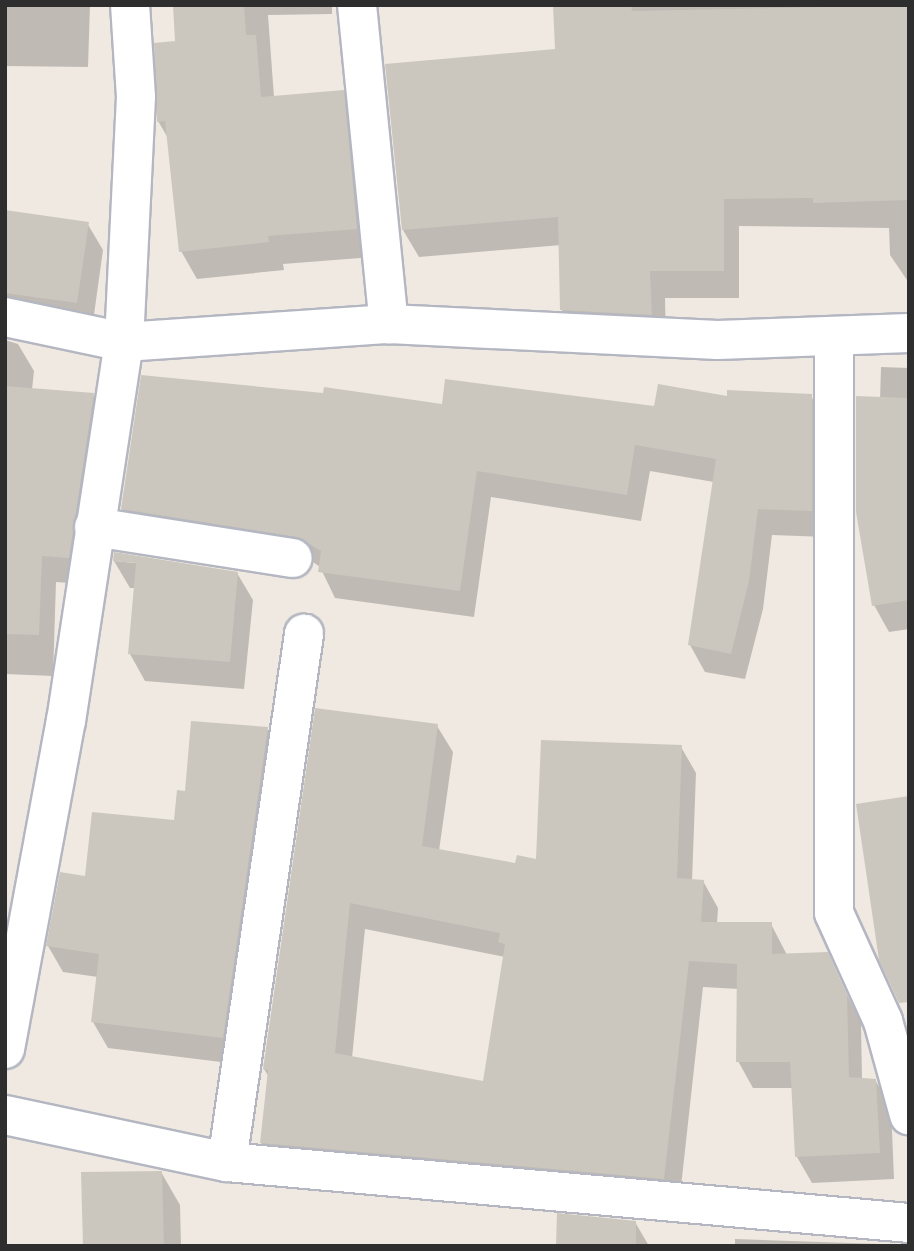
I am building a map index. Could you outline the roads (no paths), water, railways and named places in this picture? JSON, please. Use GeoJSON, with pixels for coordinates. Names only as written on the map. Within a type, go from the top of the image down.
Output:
{"type":"FeatureCollection","features":[{"type":"Feature","properties":{"kind":"street"},"geometry":{"type":"LineString","coordinates":[[5,1049],[66,721],[124,342],[136,97],[130,5]]}},
{"type":"Feature","properties":{"kind":"street"},"geometry":{"type":"LineString","coordinates":[[357,5],[389,324]]}},
{"type":"Feature","properties":{"kind":"street"},"geometry":{"type":"LineString","coordinates":[[5,317],[124,342],[389,324],[690,339],[909,333]]}},
{"type":"Feature","properties":{"kind":"street"},"geometry":{"type":"LineString","coordinates":[[834,336],[834,913],[883,1021],[909,1115]]}},
{"type":"Feature","properties":{"kind":"street"},"geometry":{"type":"LineString","coordinates":[[94,527],[293,558]]}},
{"type":"Feature","properties":{"kind":"street"},"geometry":{"type":"LineString","coordinates":[[227,1163],[304,634]]}},
{"type":"Feature","properties":{"kind":"street"},"geometry":{"type":"LineString","coordinates":[[5,1115],[227,1163],[909,1223]]}}]}
